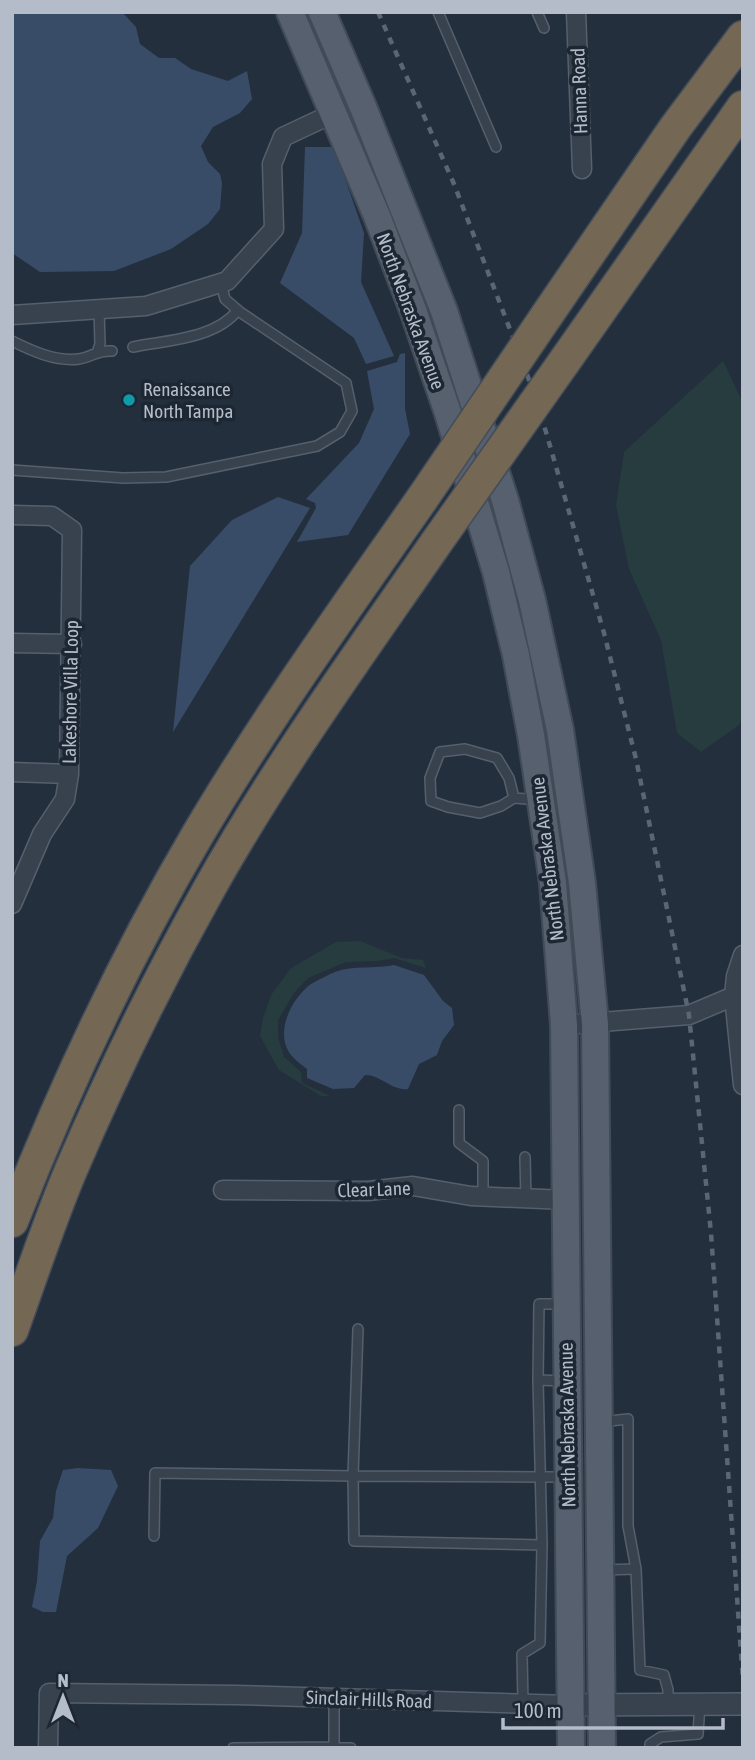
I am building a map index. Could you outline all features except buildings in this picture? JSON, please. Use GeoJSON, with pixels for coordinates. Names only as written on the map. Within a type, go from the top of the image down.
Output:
{"type":"FeatureCollection","features":[{"type":"Feature","properties":{"kind":"highway"},"geometry":{"type":"LineString","coordinates":[[12,1221],[57,1112],[112,992],[198,834],[250,751],[547,315],[675,128],[743,37]]}},
{"type":"Feature","properties":{"kind":"highway"},"geometry":{"type":"LineString","coordinates":[[12,1330],[70,1172],[136,1029],[209,889],[317,716],[743,107]]}},
{"type":"Feature","properties":{"kind":"main road","name":"North Nebraska Avenue"},"geometry":{"type":"LineString","coordinates":[[290,12],[334,113],[413,310],[474,494],[516,655],[541,800],[553,883],[564,1024],[571,1748]]}},
{"type":"Feature","properties":{"kind":"main road","name":"North Nebraska Avenue"},"geometry":{"type":"LineString","coordinates":[[322,12],[444,311],[505,500],[547,663],[572,808],[595,1024],[602,1748]]}},
{"type":"Feature","properties":{"kind":"main road"},"geometry":{"type":"LineString","coordinates":[[338,12],[400,157],[431,241],[444,311]]}},
{"type":"Feature","properties":{"kind":"main road"},"geometry":{"type":"LineString","coordinates":[[334,113],[351,123],[358,132],[421,283],[444,311]]}},
{"type":"Feature","properties":{"kind":"main road"},"geometry":{"type":"LineString","coordinates":[[566,1200],[577,1214],[580,1223],[583,1330],[589,1343],[598,1346]]}},
{"type":"Feature","properties":{"kind":"main road"},"geometry":{"type":"LineString","coordinates":[[567,1381],[583,1410],[586,1500],[591,1525],[600,1538]]}},
{"type":"Feature","properties":{"kind":"street","name":"Hanna Road"},"geometry":{"type":"LineString","coordinates":[[576,12],[582,169]]}},
{"type":"Feature","properties":{"kind":"street"},"geometry":{"type":"LineString","coordinates":[[12,315],[146,306],[227,281],[272,231],[272,164],[283,137],[334,113]]}},
{"type":"Feature","properties":{"kind":"street","name":"Lakeshore Villa Loop"},"geometry":{"type":"LineString","coordinates":[[12,515],[52,516],[72,530],[69,774],[65,799],[42,834],[12,904]]}},
{"type":"Feature","properties":{"kind":"street"},"geometry":{"type":"LineString","coordinates":[[12,643],[72,644]]}},
{"type":"Feature","properties":{"kind":"street"},"geometry":{"type":"LineString","coordinates":[[12,772],[69,774]]}},
{"type":"Feature","properties":{"kind":"street"},"geometry":{"type":"LineString","coordinates":[[743,955],[736,976],[734,996],[743,1085]]}},
{"type":"Feature","properties":{"kind":"street"},"geometry":{"type":"LineString","coordinates":[[564,1024],[595,1024],[689,1014],[734,996]]}},
{"type":"Feature","properties":{"kind":"street","name":"Clear Lane"},"geometry":{"type":"LineString","coordinates":[[223,1190],[368,1191],[413,1186],[483,1197],[566,1200]]}},
{"type":"Feature","properties":{"kind":"street","name":"Sinclair Hills Road"},"geometry":{"type":"LineString","coordinates":[[48,1748],[49,1693],[570,1705],[743,1704]]}},
{"type":"Feature","properties":{"kind":"lane"},"geometry":{"type":"LineString","coordinates":[[438,12],[496,147]]}},
{"type":"Feature","properties":{"kind":"lane"},"geometry":{"type":"LineString","coordinates":[[537,12],[544,29]]}},
{"type":"Feature","properties":{"kind":"lane"},"geometry":{"type":"LineString","coordinates":[[12,470],[123,478],[166,477],[317,446],[340,432],[352,411],[346,383],[238,310],[225,299],[221,283]]}},
{"type":"Feature","properties":{"kind":"lane"},"geometry":{"type":"LineString","coordinates":[[97,350],[100,344],[99,310]]}},
{"type":"Feature","properties":{"kind":"lane"},"geometry":{"type":"LineString","coordinates":[[133,347],[214,330],[229,321],[238,310]]}},
{"type":"Feature","properties":{"kind":"lane"},"geometry":{"type":"LineString","coordinates":[[12,341],[51,357],[78,359],[97,350],[112,351]]}},
{"type":"Feature","properties":{"kind":"lane"},"geometry":{"type":"LineString","coordinates":[[514,798],[509,778],[497,758],[465,749],[440,752],[430,778],[431,801],[480,813],[514,798],[541,800]]}},
{"type":"Feature","properties":{"kind":"lane"},"geometry":{"type":"LineString","coordinates":[[459,1110],[459,1143],[483,1161],[483,1197]]}},
{"type":"Feature","properties":{"kind":"lane"},"geometry":{"type":"LineString","coordinates":[[525,1157],[526,1199]]}},
{"type":"Feature","properties":{"kind":"lane"},"geometry":{"type":"LineString","coordinates":[[523,1704],[522,1654],[540,1643],[542,1545],[539,1304],[566,1304]]}},
{"type":"Feature","properties":{"kind":"lane"},"geometry":{"type":"LineString","coordinates":[[358,1329],[353,1476],[354,1541],[542,1545]]}},
{"type":"Feature","properties":{"kind":"lane"},"geometry":{"type":"LineString","coordinates":[[538,1380],[567,1381]]}},
{"type":"Feature","properties":{"kind":"lane"},"geometry":{"type":"LineString","coordinates":[[599,1422],[628,1419],[628,1526],[636,1569],[640,1670],[664,1675],[668,1704]]}},
{"type":"Feature","properties":{"kind":"lane"},"geometry":{"type":"LineString","coordinates":[[154,1536],[155,1473],[568,1477]]}},
{"type":"Feature","properties":{"kind":"lane"},"geometry":{"type":"LineString","coordinates":[[600,1570],[636,1569]]}},
{"type":"Feature","properties":{"kind":"lane"},"geometry":{"type":"LineString","coordinates":[[334,1698],[334,1748]]}},
{"type":"Feature","properties":{"kind":"lane"},"geometry":{"type":"LineString","coordinates":[[650,1748],[650,1744],[660,1737],[698,1734],[700,1704]]}},
{"type":"Feature","properties":{"kind":"lane"},"geometry":{"type":"LineString","coordinates":[[233,1748],[351,1748]]}},
{"type":"Feature","properties":{"kind":"green space"},"geometry":{"type":"Polygon","coordinates":[[[723,361],[743,403],[743,716],[739,725],[701,752],[677,733],[661,640],[629,569],[616,505],[624,452],[723,361]]]}},
{"type":"Feature","properties":{"kind":"green space"},"geometry":{"type":"Polygon","coordinates":[[[360,941],[402,958],[423,960],[426,968],[394,958],[346,962],[308,978],[294,993],[278,1020],[278,1037],[284,1057],[301,1072],[302,1083],[330,1096],[321,1096],[279,1070],[260,1036],[263,1018],[271,995],[291,968],[336,942],[360,941]]]}},
{"type":"Feature","properties":{"kind":"water"},"geometry":{"type":"Polygon","coordinates":[[[12,12],[122,12],[136,27],[140,44],[159,58],[175,58],[191,69],[228,81],[247,71],[252,99],[240,113],[213,127],[201,146],[208,162],[220,174],[222,183],[220,209],[208,224],[171,249],[114,271],[40,272],[12,253],[12,12]]]}},
{"type":"Feature","properties":{"kind":"water"},"geometry":{"type":"Polygon","coordinates":[[[305,147],[334,147],[364,233],[361,282],[394,356],[366,364],[354,338],[280,283],[302,233],[305,147]]]}},
{"type":"Feature","properties":{"kind":"water"},"geometry":{"type":"Polygon","coordinates":[[[405,353],[405,409],[410,434],[348,535],[297,542],[316,508],[315,503],[306,499],[359,443],[374,409],[367,371],[397,362],[400,354],[405,353]]]}},
{"type":"Feature","properties":{"kind":"water"},"geometry":{"type":"Polygon","coordinates":[[[278,497],[310,508],[173,732],[190,566],[232,520],[278,497]]]}},
{"type":"Feature","properties":{"kind":"water"},"geometry":{"type":"Polygon","coordinates":[[[394,965],[424,975],[443,1001],[452,1008],[454,1025],[442,1041],[437,1055],[419,1064],[408,1089],[397,1088],[376,1077],[365,1075],[354,1088],[333,1089],[307,1078],[307,1069],[291,1055],[284,1037],[287,1017],[297,998],[311,984],[335,972],[394,965]]]}},
{"type":"Feature","properties":{"kind":"water"},"geometry":{"type":"Polygon","coordinates":[[[63,1470],[111,1470],[118,1486],[98,1528],[67,1556],[56,1612],[43,1612],[32,1607],[40,1541],[53,1518],[56,1491],[63,1470]]]}},
{"type":"Feature","properties":{"kind":"railway"},"geometry":{"type":"LineString","coordinates":[[378,12],[454,184],[526,371],[604,633],[636,759],[689,1015],[711,1233],[743,1681]]}},
{"type":"Feature","properties":{"kind":"place","name":"Renaissance North Tampa"},"geometry":{"type":"Point","coordinates":[129,400]}}]}
